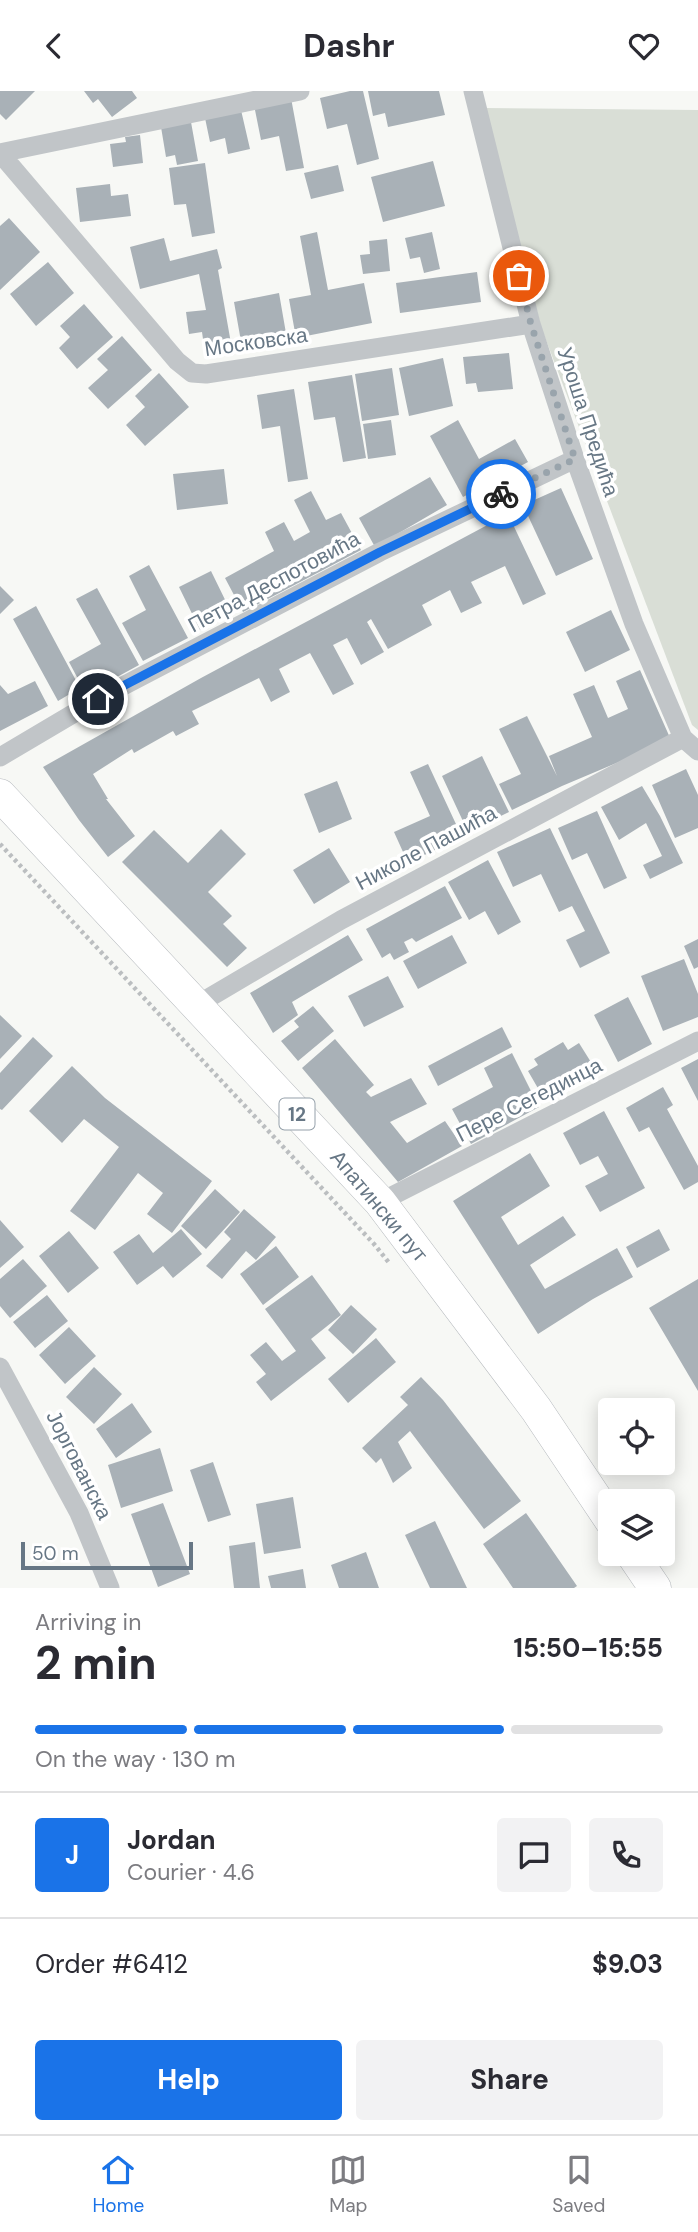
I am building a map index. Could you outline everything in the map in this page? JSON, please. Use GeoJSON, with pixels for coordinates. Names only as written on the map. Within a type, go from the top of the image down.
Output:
{"type":"FeatureCollection","features":[{"type":"Feature","properties":{"kind":"main road","name":"Апатински пут"},"geometry":{"type":"LineString","coordinates":[[0,795],[380,1202],[536,1409],[598,1502]]}},
{"type":"Feature","properties":{"kind":"main road"},"geometry":{"type":"LineString","coordinates":[[640,1566],[655,1588]]}},
{"type":"Feature","properties":{"kind":"street"},"geometry":{"type":"LineString","coordinates":[[0,153],[300,91]]}},
{"type":"Feature","properties":{"kind":"street","name":"Уроша Предића"},"geometry":{"type":"LineString","coordinates":[[473,91],[531,324],[575,459],[634,624],[683,738],[698,751]]}},
{"type":"Feature","properties":{"kind":"street","name":"Московска"},"geometry":{"type":"LineString","coordinates":[[0,153],[177,361],[192,373],[220,372],[531,324]]}},
{"type":"Feature","properties":{"kind":"street","name":"Петра Деспотовића"},"geometry":{"type":"LineString","coordinates":[[0,757],[98,699],[380,552],[575,459]]}},
{"type":"Feature","properties":{"kind":"street","name":"Николе Пашића"},"geometry":{"type":"LineString","coordinates":[[195,1006],[341,920],[683,738]]}},
{"type":"Feature","properties":{"kind":"street","name":"Пере Сегединца"},"geometry":{"type":"LineString","coordinates":[[380,1202],[698,1041]]}},
{"type":"Feature","properties":{"kind":"street","name":"Јоргованска"},"geometry":{"type":"LineString","coordinates":[[0,1367],[79,1514],[110,1588]]}},
{"type":"Feature","properties":{"kind":"path"},"geometry":{"type":"LineString","coordinates":[[0,844],[391,1265]]}},
{"type":"Feature","properties":{"kind":"shaded area"},"geometry":{"type":"Polygon","coordinates":[[[486,108],[698,110],[698,730],[692,725],[541,327],[486,108]]]}},
{"type":"Feature","properties":{"kind":"building"},"geometry":{"type":"Polygon","coordinates":[[[0,91],[35,91],[6,120],[0,114],[0,91]]]}},
{"type":"Feature","properties":{"kind":"building"},"geometry":{"type":"Polygon","coordinates":[[[84,91],[132,91],[137,98],[112,117],[98,99],[93,103],[84,91]]]}},
{"type":"Feature","properties":{"kind":"building"},"geometry":{"type":"Polygon","coordinates":[[[363,91],[379,159],[357,165],[347,124],[327,129],[320,98],[363,91]]]}},
{"type":"Feature","properties":{"kind":"building"},"geometry":{"type":"Polygon","coordinates":[[[368,91],[439,91],[445,115],[388,127],[385,113],[373,116],[368,91]]]}},
{"type":"Feature","properties":{"kind":"building"},"geometry":{"type":"Polygon","coordinates":[[[291,98],[304,168],[286,171],[279,136],[261,140],[254,105],[291,98]]]}},
{"type":"Feature","properties":{"kind":"building"},"geometry":{"type":"Polygon","coordinates":[[[241,110],[250,149],[228,154],[225,138],[210,142],[205,118],[241,110]]]}},
{"type":"Feature","properties":{"kind":"building"},"geometry":{"type":"Polygon","coordinates":[[[191,122],[198,161],[177,165],[175,155],[166,157],[161,127],[191,122]]]}},
{"type":"Feature","properties":{"kind":"building"},"geometry":{"type":"Polygon","coordinates":[[[140,135],[143,163],[113,167],[110,144],[126,142],[125,137],[140,135]]]}},
{"type":"Feature","properties":{"kind":"building"},"geometry":{"type":"Polygon","coordinates":[[[433,161],[445,206],[383,222],[371,177],[433,161]]]}},
{"type":"Feature","properties":{"kind":"building"},"geometry":{"type":"Polygon","coordinates":[[[205,163],[215,233],[192,237],[186,204],[174,205],[169,168],[205,163]]]}},
{"type":"Feature","properties":{"kind":"building"},"geometry":{"type":"Polygon","coordinates":[[[338,165],[344,191],[311,199],[304,173],[338,165]]]}},
{"type":"Feature","properties":{"kind":"building"},"geometry":{"type":"Polygon","coordinates":[[[110,184],[111,196],[128,194],[131,216],[80,222],[76,188],[110,184]]]}},
{"type":"Feature","properties":{"kind":"building"},"geometry":{"type":"Polygon","coordinates":[[[9,218],[40,252],[0,290],[0,226],[9,218]]]}},
{"type":"Feature","properties":{"kind":"building"},"geometry":{"type":"Polygon","coordinates":[[[317,232],[328,290],[364,283],[372,323],[296,338],[289,299],[311,295],[300,236],[317,232]]]}},
{"type":"Feature","properties":{"kind":"building"},"geometry":{"type":"Polygon","coordinates":[[[432,232],[440,269],[424,273],[420,257],[410,259],[405,238],[432,232]]]}},
{"type":"Feature","properties":{"kind":"building"},"geometry":{"type":"Polygon","coordinates":[[[164,238],[170,261],[217,249],[222,268],[218,270],[232,349],[205,353],[202,332],[189,334],[186,312],[206,310],[199,274],[140,289],[130,247],[164,238]]]}},
{"type":"Feature","properties":{"kind":"building"},"geometry":{"type":"Polygon","coordinates":[[[387,239],[390,271],[363,274],[360,255],[370,254],[369,241],[387,239]]]}},
{"type":"Feature","properties":{"kind":"building"},"geometry":{"type":"Polygon","coordinates":[[[48,262],[74,293],[36,326],[10,294],[48,262]]]}},
{"type":"Feature","properties":{"kind":"building"},"geometry":{"type":"Polygon","coordinates":[[[477,272],[481,302],[400,313],[396,283],[477,272]]]}},
{"type":"Feature","properties":{"kind":"building"},"geometry":{"type":"Polygon","coordinates":[[[279,293],[287,339],[242,347],[234,302],[279,293]]]}},
{"type":"Feature","properties":{"kind":"building"},"geometry":{"type":"Polygon","coordinates":[[[84,304],[113,337],[77,369],[59,348],[70,337],[60,326],[84,304]]]}},
{"type":"Feature","properties":{"kind":"building"},"geometry":{"type":"Polygon","coordinates":[[[122,336],[152,370],[108,409],[88,388],[108,370],[97,359],[122,336]]]}},
{"type":"Feature","properties":{"kind":"building"},"geometry":{"type":"Polygon","coordinates":[[[509,353],[513,389],[478,392],[476,383],[466,384],[463,357],[509,353]]]}},
{"type":"Feature","properties":{"kind":"building"},"geometry":{"type":"Polygon","coordinates":[[[443,358],[453,406],[409,416],[399,368],[443,358]]]}},
{"type":"Feature","properties":{"kind":"building"},"geometry":{"type":"Polygon","coordinates":[[[392,368],[399,415],[362,421],[355,374],[392,368]]]}},
{"type":"Feature","properties":{"kind":"building"},"geometry":{"type":"Polygon","coordinates":[[[159,373],[189,407],[145,446],[126,425],[145,407],[135,396],[159,373]]]}},
{"type":"Feature","properties":{"kind":"building"},"geometry":{"type":"Polygon","coordinates":[[[352,375],[366,458],[343,462],[335,417],[314,420],[308,382],[352,375]]]}},
{"type":"Feature","properties":{"kind":"building"},"geometry":{"type":"Polygon","coordinates":[[[294,389],[308,479],[288,482],[280,426],[262,429],[257,395],[294,389]]]}},
{"type":"Feature","properties":{"kind":"building"},"geometry":{"type":"Polygon","coordinates":[[[391,420],[396,455],[368,459],[363,424],[391,420]]]}},
{"type":"Feature","properties":{"kind":"building"},"geometry":{"type":"Polygon","coordinates":[[[458,420],[479,459],[515,439],[528,462],[463,497],[430,436],[458,420]]]}},
{"type":"Feature","properties":{"kind":"building"},"geometry":{"type":"Polygon","coordinates":[[[224,469],[228,504],[177,510],[173,474],[224,469]]]}},
{"type":"Feature","properties":{"kind":"building"},"geometry":{"type":"Polygon","coordinates":[[[430,477],[447,505],[375,547],[359,518],[430,477]]]}},
{"type":"Feature","properties":{"kind":"building"},"geometry":{"type":"Polygon","coordinates":[[[561,488],[593,559],[556,576],[523,505],[561,488]]]}},
{"type":"Feature","properties":{"kind":"building"},"geometry":{"type":"Polygon","coordinates":[[[311,491],[326,520],[341,513],[361,550],[243,612],[225,578],[274,551],[265,532],[284,522],[294,541],[310,532],[294,500],[311,491]]]}},
{"type":"Feature","properties":{"kind":"building"},"geometry":{"type":"Polygon","coordinates":[[[508,514],[546,594],[523,605],[505,566],[471,582],[482,603],[461,613],[450,590],[422,605],[432,625],[388,649],[371,619],[367,622],[384,652],[361,665],[347,638],[333,645],[354,684],[333,695],[310,653],[279,669],[290,692],[271,702],[259,678],[192,711],[199,724],[176,736],[173,731],[134,753],[132,749],[93,774],[106,799],[135,836],[108,857],[43,767],[201,678],[508,514]]]}},
{"type":"Feature","properties":{"kind":"building"},"geometry":{"type":"Polygon","coordinates":[[[149,565],[188,638],[143,661],[122,623],[146,610],[129,576],[149,565]]]}},
{"type":"Feature","properties":{"kind":"building"},"geometry":{"type":"Polygon","coordinates":[[[211,571],[232,614],[200,630],[179,587],[211,571]]]}},
{"type":"Feature","properties":{"kind":"building"},"geometry":{"type":"Polygon","coordinates":[[[0,586],[14,600],[0,614],[0,586]]]}},
{"type":"Feature","properties":{"kind":"building"},"geometry":{"type":"Polygon","coordinates":[[[97,588],[139,665],[86,694],[69,662],[101,644],[76,599],[97,588]]]}},
{"type":"Feature","properties":{"kind":"building"},"geometry":{"type":"Polygon","coordinates":[[[36,606],[80,688],[58,701],[13,619],[36,606]]]}},
{"type":"Feature","properties":{"kind":"building"},"geometry":{"type":"Polygon","coordinates":[[[611,610],[630,650],[585,672],[566,632],[611,610]]]}},
{"type":"Feature","properties":{"kind":"building"},"geometry":{"type":"Polygon","coordinates":[[[640,670],[671,740],[512,810],[499,784],[521,774],[499,729],[527,716],[557,776],[549,756],[592,737],[573,694],[594,685],[608,718],[628,709],[616,681],[640,670]]]}},
{"type":"Feature","properties":{"kind":"building"},"geometry":{"type":"Polygon","coordinates":[[[35,681],[48,706],[0,731],[0,685],[8,694],[35,681]]]}},
{"type":"Feature","properties":{"kind":"building"},"geometry":{"type":"Polygon","coordinates":[[[482,756],[509,812],[468,832],[442,776],[482,756]]]}},
{"type":"Feature","properties":{"kind":"building"},"geometry":{"type":"Polygon","coordinates":[[[428,764],[462,837],[408,863],[394,832],[430,816],[410,772],[428,764]]]}},
{"type":"Feature","properties":{"kind":"building"},"geometry":{"type":"Polygon","coordinates":[[[686,769],[698,795],[698,828],[675,838],[652,785],[686,769]]]}},
{"type":"Feature","properties":{"kind":"building"},"geometry":{"type":"Polygon","coordinates":[[[337,781],[352,819],[319,833],[304,794],[337,781]]]}},
{"type":"Feature","properties":{"kind":"building"},"geometry":{"type":"Polygon","coordinates":[[[642,786],[683,863],[650,879],[643,865],[662,856],[646,823],[619,840],[601,807],[642,786]]]}},
{"type":"Feature","properties":{"kind":"building"},"geometry":{"type":"Polygon","coordinates":[[[597,811],[627,878],[604,889],[587,853],[572,860],[558,828],[597,811]]]}},
{"type":"Feature","properties":{"kind":"building"},"geometry":{"type":"Polygon","coordinates":[[[550,828],[610,953],[580,968],[566,940],[585,931],[572,906],[559,912],[541,874],[513,887],[497,852],[550,828]]]}},
{"type":"Feature","properties":{"kind":"building"},"geometry":{"type":"Polygon","coordinates":[[[221,829],[246,854],[208,892],[232,916],[223,924],[247,948],[227,967],[122,862],[154,830],[188,863],[221,829]]]}},
{"type":"Feature","properties":{"kind":"building"},"geometry":{"type":"Polygon","coordinates":[[[329,848],[350,882],[314,904],[293,870],[329,848]]]}},
{"type":"Feature","properties":{"kind":"building"},"geometry":{"type":"Polygon","coordinates":[[[488,860],[521,922],[498,935],[485,911],[469,920],[448,882],[488,860]]]}},
{"type":"Feature","properties":{"kind":"building"},"geometry":{"type":"Polygon","coordinates":[[[445,886],[462,918],[416,942],[412,938],[404,942],[409,952],[394,960],[390,953],[382,958],[366,929],[445,886]]]}},
{"type":"Feature","properties":{"kind":"building"},"geometry":{"type":"Polygon","coordinates":[[[348,935],[363,960],[292,1002],[298,1015],[273,1033],[250,993],[348,935]]]}},
{"type":"Feature","properties":{"kind":"building"},"geometry":{"type":"Polygon","coordinates":[[[452,935],[467,963],[418,989],[403,961],[452,935]]]}},
{"type":"Feature","properties":{"kind":"building"},"geometry":{"type":"Polygon","coordinates":[[[698,939],[698,967],[694,969],[684,946],[698,939]]]}},
{"type":"Feature","properties":{"kind":"building"},"geometry":{"type":"Polygon","coordinates":[[[684,959],[698,994],[698,1017],[663,1031],[641,976],[684,959]]]}},
{"type":"Feature","properties":{"kind":"building"},"geometry":{"type":"Polygon","coordinates":[[[388,976],[404,1007],[364,1027],[348,996],[388,976]]]}},
{"type":"Feature","properties":{"kind":"building"},"geometry":{"type":"Polygon","coordinates":[[[628,997],[652,1044],[618,1062],[594,1015],[628,997]]]}},
{"type":"Feature","properties":{"kind":"building"},"geometry":{"type":"Polygon","coordinates":[[[313,1006],[334,1031],[298,1061],[281,1041],[299,1027],[294,1021],[313,1006]]]}},
{"type":"Feature","properties":{"kind":"building"},"geometry":{"type":"Polygon","coordinates":[[[0,1015],[22,1036],[0,1059],[0,1015]]]}},
{"type":"Feature","properties":{"kind":"building"},"geometry":{"type":"Polygon","coordinates":[[[502,1027],[512,1047],[438,1086],[428,1066],[502,1027]]]}},
{"type":"Feature","properties":{"kind":"building"},"geometry":{"type":"Polygon","coordinates":[[[33,1037],[53,1056],[2,1110],[0,1073],[33,1037]]]}},
{"type":"Feature","properties":{"kind":"building"},"geometry":{"type":"Polygon","coordinates":[[[335,1039],[374,1085],[366,1092],[371,1097],[411,1078],[427,1104],[390,1122],[407,1143],[445,1121],[462,1146],[398,1182],[302,1068],[335,1039]]]}},
{"type":"Feature","properties":{"kind":"building"},"geometry":{"type":"Polygon","coordinates":[[[563,1042],[568,1050],[579,1043],[594,1067],[543,1097],[528,1071],[538,1065],[534,1059],[563,1042]]]}},
{"type":"Feature","properties":{"kind":"building"},"geometry":{"type":"Polygon","coordinates":[[[512,1053],[539,1107],[471,1144],[452,1109],[493,1087],[484,1068],[512,1053]]]}},
{"type":"Feature","properties":{"kind":"building"},"geometry":{"type":"Polygon","coordinates":[[[698,1059],[698,1101],[681,1068],[698,1059]]]}},
{"type":"Feature","properties":{"kind":"building"},"geometry":{"type":"Polygon","coordinates":[[[72,1066],[105,1098],[212,1181],[172,1233],[147,1214],[163,1193],[138,1173],[95,1230],[70,1211],[119,1147],[84,1119],[62,1143],[29,1111],[72,1066]]]}},
{"type":"Feature","properties":{"kind":"building"},"geometry":{"type":"Polygon","coordinates":[[[663,1087],[673,1105],[667,1109],[698,1166],[698,1182],[684,1190],[649,1127],[639,1132],[626,1108],[663,1087]]]}},
{"type":"Feature","properties":{"kind":"building"},"geometry":{"type":"Polygon","coordinates":[[[604,1111],[645,1188],[600,1212],[585,1186],[608,1174],[598,1156],[580,1165],[563,1133],[604,1111]]]}},
{"type":"Feature","properties":{"kind":"building"},"geometry":{"type":"Polygon","coordinates":[[[530,1153],[550,1186],[501,1217],[518,1245],[563,1216],[576,1235],[530,1265],[545,1289],[617,1248],[633,1277],[538,1334],[453,1201],[530,1153]]]}},
{"type":"Feature","properties":{"kind":"building"},"geometry":{"type":"Polygon","coordinates":[[[215,1189],[240,1212],[206,1249],[181,1226],[215,1189]]]}},
{"type":"Feature","properties":{"kind":"building"},"geometry":{"type":"Polygon","coordinates":[[[244,1209],[276,1237],[256,1260],[246,1251],[222,1279],[206,1266],[231,1239],[224,1232],[244,1209]]]}},
{"type":"Feature","properties":{"kind":"building"},"geometry":{"type":"Polygon","coordinates":[[[0,1220],[24,1247],[0,1268],[0,1220]]]}},
{"type":"Feature","properties":{"kind":"building"},"geometry":{"type":"Polygon","coordinates":[[[181,1229],[202,1254],[173,1278],[163,1266],[137,1285],[113,1252],[139,1234],[153,1253],[181,1229]]]}},
{"type":"Feature","properties":{"kind":"building"},"geometry":{"type":"Polygon","coordinates":[[[659,1229],[670,1250],[637,1268],[626,1247],[659,1229]]]}},
{"type":"Feature","properties":{"kind":"building"},"geometry":{"type":"Polygon","coordinates":[[[69,1231],[99,1268],[68,1293],[39,1256],[69,1231]]]}},
{"type":"Feature","properties":{"kind":"building"},"geometry":{"type":"Polygon","coordinates":[[[276,1246],[299,1277],[263,1305],[240,1274],[276,1246]]]}},
{"type":"Feature","properties":{"kind":"building"},"geometry":{"type":"Polygon","coordinates":[[[23,1259],[47,1286],[10,1318],[0,1306],[0,1279],[23,1259]]]}},
{"type":"Feature","properties":{"kind":"building"},"geometry":{"type":"Polygon","coordinates":[[[312,1275],[341,1315],[311,1339],[326,1358],[271,1401],[256,1382],[266,1374],[250,1355],[266,1342],[282,1361],[296,1351],[265,1309],[312,1275]]]}},
{"type":"Feature","properties":{"kind":"building"},"geometry":{"type":"Polygon","coordinates":[[[698,1279],[698,1391],[649,1308],[698,1279]]]}},
{"type":"Feature","properties":{"kind":"building"},"geometry":{"type":"Polygon","coordinates":[[[47,1295],[68,1321],[35,1348],[13,1322],[47,1295]]]}},
{"type":"Feature","properties":{"kind":"building"},"geometry":{"type":"Polygon","coordinates":[[[351,1305],[377,1329],[353,1354],[328,1330],[351,1305]]]}},
{"type":"Feature","properties":{"kind":"building"},"geometry":{"type":"Polygon","coordinates":[[[69,1327],[96,1356],[65,1384],[39,1355],[69,1327]]]}},
{"type":"Feature","properties":{"kind":"building"},"geometry":{"type":"Polygon","coordinates":[[[376,1338],[396,1362],[348,1403],[328,1379],[376,1338]]]}},
{"type":"Feature","properties":{"kind":"building"},"geometry":{"type":"Polygon","coordinates":[[[94,1367],[122,1394],[94,1424],[66,1397],[94,1367]]]}},
{"type":"Feature","properties":{"kind":"building"},"geometry":{"type":"Polygon","coordinates":[[[421,1377],[443,1400],[521,1501],[484,1529],[410,1431],[398,1442],[412,1468],[393,1483],[381,1458],[376,1463],[362,1448],[408,1405],[400,1397],[421,1377]]]}},
{"type":"Feature","properties":{"kind":"building"},"geometry":{"type":"Polygon","coordinates":[[[132,1403],[152,1432],[116,1458],[96,1429],[132,1403]]]}},
{"type":"Feature","properties":{"kind":"building"},"geometry":{"type":"Polygon","coordinates":[[[160,1448],[173,1491],[121,1508],[108,1465],[160,1448]]]}},
{"type":"Feature","properties":{"kind":"building"},"geometry":{"type":"Polygon","coordinates":[[[213,1462],[231,1515],[208,1522],[190,1470],[213,1462]]]}},
{"type":"Feature","properties":{"kind":"building"},"geometry":{"type":"Polygon","coordinates":[[[293,1497],[301,1548],[264,1554],[256,1504],[293,1497]]]}},
{"type":"Feature","properties":{"kind":"building"},"geometry":{"type":"Polygon","coordinates":[[[163,1503],[190,1574],[158,1587],[131,1514],[163,1503]]]}},
{"type":"Feature","properties":{"kind":"building"},"geometry":{"type":"Polygon","coordinates":[[[526,1513],[577,1586],[513,1588],[483,1544],[526,1513]]]}},
{"type":"Feature","properties":{"kind":"building"},"geometry":{"type":"Polygon","coordinates":[[[435,1521],[467,1588],[430,1588],[405,1535],[435,1521]]]}},
{"type":"Feature","properties":{"kind":"building"},"geometry":{"type":"Polygon","coordinates":[[[255,1542],[260,1588],[234,1588],[229,1546],[255,1542]]]}},
{"type":"Feature","properties":{"kind":"building"},"geometry":{"type":"Polygon","coordinates":[[[366,1552],[379,1588],[339,1588],[331,1565],[366,1552]]]}},
{"type":"Feature","properties":{"kind":"building"},"geometry":{"type":"Polygon","coordinates":[[[303,1569],[306,1588],[271,1588],[268,1576],[303,1569]]]}},
{"type":"Feature","properties":{"kind":"way so far"},"geometry":{"type":"LineString","coordinates":[[501,494],[575,459],[531,324],[519,276]]}},
{"type":"Feature","properties":{"kind":"route"},"geometry":{"type":"LineString","coordinates":[[98,699],[380,552],[501,494]]}}]}
